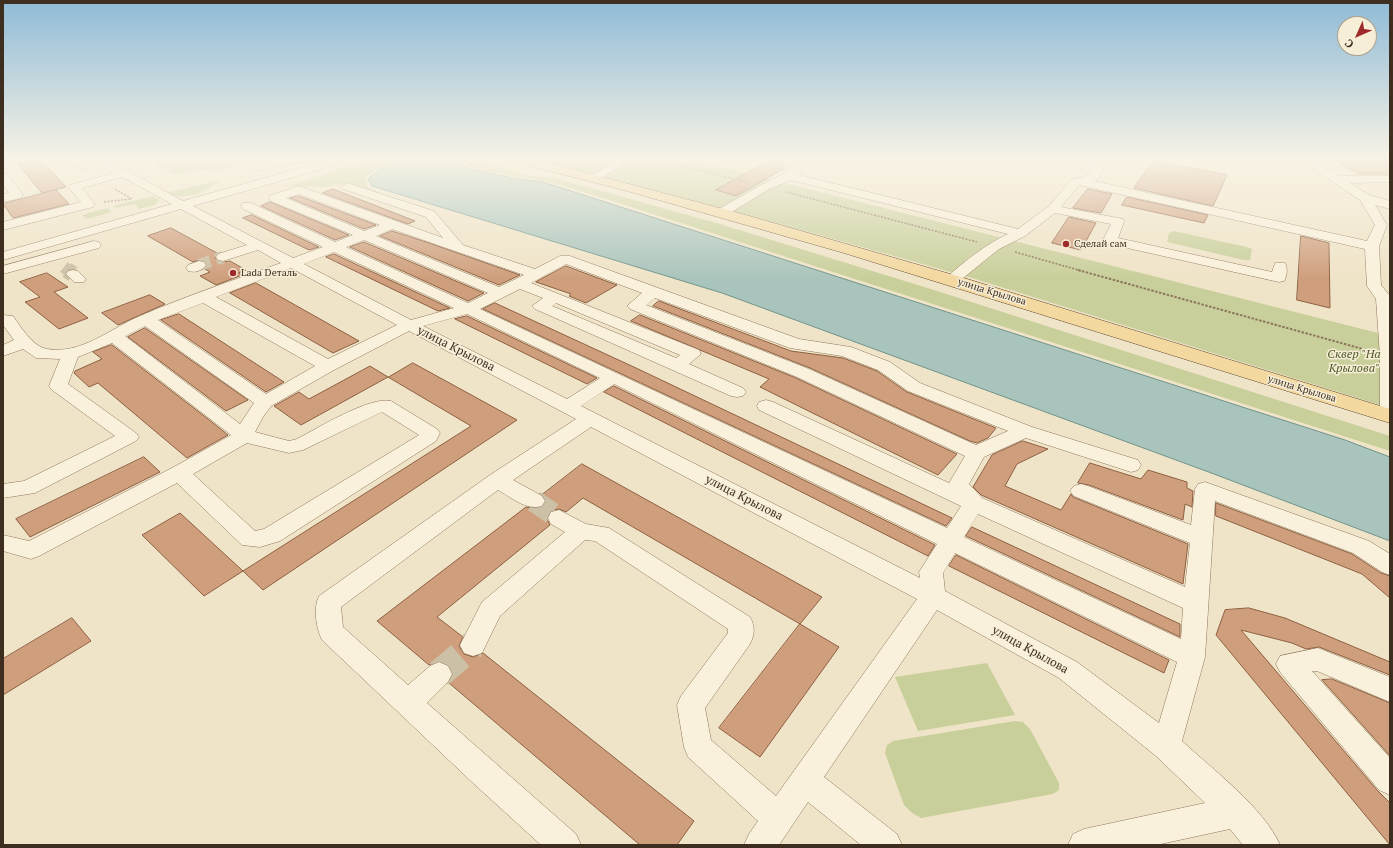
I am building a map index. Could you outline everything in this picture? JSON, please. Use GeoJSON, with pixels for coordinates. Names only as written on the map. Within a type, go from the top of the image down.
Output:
{"type":"FeatureCollection","features":[{"type":"Feature","properties":{"kind":"main road","name":"улица Крылова"},"geometry":{"type":"LineString","coordinates":[[675,200],[952,280],[1390,416]]}},
{"type":"Feature","properties":{"kind":"street"},"geometry":{"type":"LineString","coordinates":[[3,226],[89,204],[85,200]]}},
{"type":"Feature","properties":{"kind":"street","name":"улица Крылова"},"geometry":{"type":"LineString","coordinates":[[173,200],[409,325],[933,596],[1068,670],[1166,746],[1236,812],[1264,845]]}},
{"type":"Feature","properties":{"kind":"street"},"geometry":{"type":"LineString","coordinates":[[3,249],[195,200]]}},
{"type":"Feature","properties":{"kind":"street"},"geometry":{"type":"LineString","coordinates":[[3,256],[197,200]]}},
{"type":"Feature","properties":{"kind":"street"},"geometry":{"type":"LineString","coordinates":[[279,200],[500,293]]}},
{"type":"Feature","properties":{"kind":"street"},"geometry":{"type":"LineString","coordinates":[[324,200],[392,225],[536,274]]}},
{"type":"Feature","properties":{"kind":"street"},"geometry":{"type":"LineString","coordinates":[[385,200],[430,214],[459,248]]}},
{"type":"Feature","properties":{"kind":"street"},"geometry":{"type":"LineString","coordinates":[[722,212],[743,200]]}},
{"type":"Feature","properties":{"kind":"street"},"geometry":{"type":"LineString","coordinates":[[885,200],[1020,233]]}},
{"type":"Feature","properties":{"kind":"street"},"geometry":{"type":"LineString","coordinates":[[952,280],[976,258],[994,246],[1020,233],[1053,208],[1060,200]]}},
{"type":"Feature","properties":{"kind":"street"},"geometry":{"type":"LineString","coordinates":[[1161,200],[1372,246]]}},
{"type":"Feature","properties":{"kind":"street"},"geometry":{"type":"LineString","coordinates":[[1366,200],[1386,225],[1372,246],[1374,286],[1387,299],[1390,416]]}},
{"type":"Feature","properties":{"kind":"street"},"geometry":{"type":"LineString","coordinates":[[1371,200],[1390,205]]}},
{"type":"Feature","properties":{"kind":"street"},"geometry":{"type":"LineString","coordinates":[[247,206],[613,377],[1192,657]]}},
{"type":"Feature","properties":{"kind":"street"},"geometry":{"type":"LineString","coordinates":[[1053,208],[1118,222],[1110,240],[1279,278],[1280,266]]}},
{"type":"Feature","properties":{"kind":"street"},"geometry":{"type":"LineString","coordinates":[[7,319],[24,342],[42,354],[71,354],[91,347],[114,336],[127,327],[146,318],[392,225]]}},
{"type":"Feature","properties":{"kind":"street"},"geometry":{"type":"LineString","coordinates":[[3,270],[52,258],[105,242]]}},
{"type":"Feature","properties":{"kind":"street"},"geometry":{"type":"LineString","coordinates":[[223,257],[258,246]]}},
{"type":"Feature","properties":{"kind":"street"},"geometry":{"type":"LineString","coordinates":[[52,258],[72,273]]}},
{"type":"Feature","properties":{"kind":"street"},"geometry":{"type":"LineString","coordinates":[[3,543],[30,550],[179,473],[244,436],[254,415],[265,402],[328,366],[409,325],[469,309],[565,259],[796,344],[845,351],[884,366],[914,387],[1025,430],[1131,465]]}},
{"type":"Feature","properties":{"kind":"street"},"geometry":{"type":"LineString","coordinates":[[519,283],[554,298],[540,306],[737,392]]}},
{"type":"Feature","properties":{"kind":"street"},"geometry":{"type":"LineString","coordinates":[[653,292],[635,306],[802,373],[976,453]]}},
{"type":"Feature","properties":{"kind":"street"},"geometry":{"type":"LineString","coordinates":[[204,297],[328,366]]}},
{"type":"Feature","properties":{"kind":"street"},"geometry":{"type":"LineString","coordinates":[[146,318],[265,402]]}},
{"type":"Feature","properties":{"kind":"street"},"geometry":{"type":"LineString","coordinates":[[114,336],[244,436],[289,446],[303,444],[370,409],[384,405],[430,433],[429,437],[285,527],[272,535],[260,539],[250,539],[179,473]]}},
{"type":"Feature","properties":{"kind":"street"},"geometry":{"type":"LineString","coordinates":[[3,351],[24,342]]}},
{"type":"Feature","properties":{"kind":"street"},"geometry":{"type":"LineString","coordinates":[[3,491],[28,488],[129,437],[58,386],[71,354]]}},
{"type":"Feature","properties":{"kind":"street"},"geometry":{"type":"LineString","coordinates":[[568,407],[613,377]]}},
{"type":"Feature","properties":{"kind":"street"},"geometry":{"type":"LineString","coordinates":[[766,406],[974,503],[1196,603]]}},
{"type":"Feature","properties":{"kind":"street"},"geometry":{"type":"LineString","coordinates":[[565,845],[331,632],[328,603],[497,480],[590,419]]}},
{"type":"Feature","properties":{"kind":"street"},"geometry":{"type":"LineString","coordinates":[[974,503],[958,485],[976,453],[1025,430]]}},
{"type":"Feature","properties":{"kind":"street"},"geometry":{"type":"LineString","coordinates":[[497,480],[534,502]]}},
{"type":"Feature","properties":{"kind":"street"},"geometry":{"type":"LineString","coordinates":[[1166,746],[1192,657],[1205,489],[1361,547],[1390,566]]}},
{"type":"Feature","properties":{"kind":"street"},"geometry":{"type":"LineString","coordinates":[[1081,491],[1201,538]]}},
{"type":"Feature","properties":{"kind":"street"},"geometry":{"type":"LineString","coordinates":[[760,845],[933,596],[931,572],[974,503]]}},
{"type":"Feature","properties":{"kind":"street"},"geometry":{"type":"LineString","coordinates":[[559,518],[581,531],[601,534],[741,624],[741,636],[692,705],[698,747],[778,819]]}},
{"type":"Feature","properties":{"kind":"street"},"geometry":{"type":"LineString","coordinates":[[473,645],[491,609],[581,531]]}},
{"type":"Feature","properties":{"kind":"street"},"geometry":{"type":"LineString","coordinates":[[1390,690],[1318,659],[1289,664],[1390,780]]}},
{"type":"Feature","properties":{"kind":"street"},"geometry":{"type":"LineString","coordinates":[[408,703],[439,674]]}},
{"type":"Feature","properties":{"kind":"street"},"geometry":{"type":"LineString","coordinates":[[805,781],[886,845]]}},
{"type":"Feature","properties":{"kind":"street"},"geometry":{"type":"LineString","coordinates":[[1084,845],[1236,812]]}},
{"type":"Feature","properties":{"kind":"path"},"geometry":{"type":"LineString","coordinates":[[814,200],[994,246],[1388,356]]}},
{"type":"Feature","properties":{"kind":"green space"},"geometry":{"type":"Polygon","coordinates":[[[139,200],[159,200],[154,205],[139,209],[135,204],[116,208],[113,206],[139,200]]]}},
{"type":"Feature","properties":{"kind":"green space"},"geometry":{"type":"Polygon","coordinates":[[[608,200],[633,200],[720,224],[934,290],[1390,436],[1390,451],[608,200]]]}},
{"type":"Feature","properties":{"kind":"green space","name":"Сквер \"На Крылова\""},"geometry":{"type":"Polygon","coordinates":[[[690,200],[850,200],[1390,336],[1390,408],[972,278],[690,200]]]}},
{"type":"Feature","properties":{"kind":"green space"},"geometry":{"type":"Polygon","coordinates":[[[107,208],[112,212],[86,219],[82,215],[107,208]]]}},
{"type":"Feature","properties":{"kind":"green space"},"geometry":{"type":"Polygon","coordinates":[[[1174,231],[1247,247],[1252,249],[1250,260],[1244,260],[1167,242],[1169,233],[1174,231]]]}},
{"type":"Feature","properties":{"kind":"green space"},"geometry":{"type":"Polygon","coordinates":[[[987,663],[1015,715],[918,731],[895,677],[987,663]]]}},
{"type":"Feature","properties":{"kind":"green space"},"geometry":{"type":"Polygon","coordinates":[[[1015,721],[1023,722],[1030,729],[1059,783],[1059,790],[1053,794],[921,818],[912,813],[904,805],[885,753],[887,745],[893,741],[1015,721]]]}},
{"type":"Feature","properties":{"kind":"water"},"geometry":{"type":"Polygon","coordinates":[[[416,200],[598,200],[1345,440],[1390,457],[1390,541],[1214,474],[722,293],[416,200]]]}},
{"type":"Feature","properties":{"kind":"building"},"geometry":{"type":"Polygon","coordinates":[[[20,200],[65,200],[69,204],[13,218],[3,204],[20,200]]]}},
{"type":"Feature","properties":{"kind":"building"},"geometry":{"type":"Polygon","coordinates":[[[294,200],[308,200],[376,225],[364,229],[294,200]]]}},
{"type":"Feature","properties":{"kind":"building"},"geometry":{"type":"Polygon","coordinates":[[[341,200],[360,200],[415,221],[408,224],[341,200]]]}},
{"type":"Feature","properties":{"kind":"building"},"geometry":{"type":"Polygon","coordinates":[[[1080,200],[1109,200],[1101,213],[1073,208],[1080,200]]]}},
{"type":"Feature","properties":{"kind":"building"},"geometry":{"type":"Polygon","coordinates":[[[1125,200],[1139,200],[1208,215],[1204,223],[1122,205],[1125,200]]]}},
{"type":"Feature","properties":{"kind":"building"},"geometry":{"type":"Polygon","coordinates":[[[1185,200],[1216,200],[1213,206],[1185,200]]]}},
{"type":"Feature","properties":{"kind":"building"},"geometry":{"type":"Polygon","coordinates":[[[270,202],[349,235],[335,240],[261,206],[270,202]]]}},
{"type":"Feature","properties":{"kind":"building"},"geometry":{"type":"Polygon","coordinates":[[[252,215],[319,247],[309,250],[243,218],[252,215]]]}},
{"type":"Feature","properties":{"kind":"building"},"geometry":{"type":"Polygon","coordinates":[[[1069,217],[1096,223],[1081,250],[1052,243],[1069,217]]]}},
{"type":"Feature","properties":{"kind":"building"},"geometry":{"type":"Polygon","coordinates":[[[171,228],[217,253],[215,258],[218,261],[230,261],[246,270],[238,273],[242,275],[216,285],[200,276],[210,272],[205,269],[208,265],[205,261],[199,260],[193,262],[148,236],[171,228]]]}},
{"type":"Feature","properties":{"kind":"building"},"geometry":{"type":"Polygon","coordinates":[[[392,231],[520,275],[499,285],[380,236],[392,231]]]}},
{"type":"Feature","properties":{"kind":"building"},"geometry":{"type":"Polygon","coordinates":[[[1301,236],[1329,243],[1330,308],[1297,300],[1301,236]]]}},
{"type":"Feature","properties":{"kind":"building"},"geometry":{"type":"Polygon","coordinates":[[[364,242],[484,293],[468,301],[350,247],[364,242]]]}},
{"type":"Feature","properties":{"kind":"building"},"geometry":{"type":"Polygon","coordinates":[[[334,254],[450,308],[438,311],[326,257],[334,254]]]}},
{"type":"Feature","properties":{"kind":"building"},"geometry":{"type":"Polygon","coordinates":[[[566,266],[617,285],[586,303],[569,296],[571,294],[536,282],[566,266]]]}},
{"type":"Feature","properties":{"kind":"building"},"geometry":{"type":"Polygon","coordinates":[[[47,273],[68,287],[54,292],[88,318],[59,329],[25,302],[40,297],[20,282],[47,273]]]}},
{"type":"Feature","properties":{"kind":"building"},"geometry":{"type":"Polygon","coordinates":[[[256,283],[359,341],[333,353],[230,293],[256,283]]]}},
{"type":"Feature","properties":{"kind":"building"},"geometry":{"type":"Polygon","coordinates":[[[150,295],[165,304],[118,325],[102,313],[150,295]]]}},
{"type":"Feature","properties":{"kind":"building"},"geometry":{"type":"Polygon","coordinates":[[[659,301],[791,351],[843,358],[877,371],[907,392],[996,428],[988,438],[977,443],[970,441],[810,368],[653,306],[659,301]]]}},
{"type":"Feature","properties":{"kind":"building"},"geometry":{"type":"Polygon","coordinates":[[[495,303],[636,368],[952,518],[946,526],[483,309],[495,303]]]}},
{"type":"Feature","properties":{"kind":"building"},"geometry":{"type":"Polygon","coordinates":[[[179,314],[284,382],[266,392],[161,320],[179,314]]]}},
{"type":"Feature","properties":{"kind":"building"},"geometry":{"type":"Polygon","coordinates":[[[640,315],[796,378],[957,454],[938,475],[760,387],[769,379],[631,321],[640,315]]]}},
{"type":"Feature","properties":{"kind":"building"},"geometry":{"type":"Polygon","coordinates":[[[467,316],[597,378],[587,384],[455,319],[467,316]]]}},
{"type":"Feature","properties":{"kind":"building"},"geometry":{"type":"Polygon","coordinates":[[[145,328],[248,400],[226,411],[128,337],[145,328]]]}},
{"type":"Feature","properties":{"kind":"building"},"geometry":{"type":"Polygon","coordinates":[[[112,345],[228,435],[187,458],[98,383],[89,387],[74,373],[75,371],[102,359],[93,352],[112,345]]]}},
{"type":"Feature","properties":{"kind":"building"},"geometry":{"type":"Polygon","coordinates":[[[413,363],[517,420],[263,590],[243,571],[471,426],[388,377],[413,363]]]}},
{"type":"Feature","properties":{"kind":"building"},"geometry":{"type":"Polygon","coordinates":[[[370,366],[388,377],[301,425],[274,406],[299,392],[309,399],[370,366]]]}},
{"type":"Feature","properties":{"kind":"building"},"geometry":{"type":"Polygon","coordinates":[[[614,386],[935,545],[928,556],[604,392],[614,386]]]}},
{"type":"Feature","properties":{"kind":"building"},"geometry":{"type":"Polygon","coordinates":[[[1023,441],[1048,449],[1017,464],[1005,486],[1061,510],[1071,494],[1073,497],[1188,544],[1183,584],[981,495],[973,487],[992,455],[1023,441]]]}},
{"type":"Feature","properties":{"kind":"building"},"geometry":{"type":"Polygon","coordinates":[[[144,457],[160,472],[30,537],[16,519],[144,457]]]}},
{"type":"Feature","properties":{"kind":"building"},"geometry":{"type":"Polygon","coordinates":[[[1090,463],[1141,479],[1148,470],[1187,482],[1187,488],[1193,491],[1192,507],[1185,504],[1183,520],[1089,485],[1078,483],[1090,463]]]}},
{"type":"Feature","properties":{"kind":"building"},"geometry":{"type":"Polygon","coordinates":[[[582,464],[822,597],[800,624],[583,498],[566,512],[559,509],[550,511],[547,519],[550,525],[437,617],[463,637],[459,646],[464,654],[473,657],[483,653],[694,821],[677,845],[640,845],[449,683],[453,673],[449,665],[438,661],[429,665],[377,621],[526,507],[536,509],[543,507],[546,500],[542,495],[582,464]]]}},
{"type":"Feature","properties":{"kind":"building"},"geometry":{"type":"Polygon","coordinates":[[[1216,503],[1352,554],[1381,573],[1390,576],[1390,598],[1362,574],[1216,516],[1216,503]]]}},
{"type":"Feature","properties":{"kind":"building"},"geometry":{"type":"Polygon","coordinates":[[[180,513],[243,571],[204,596],[142,535],[180,513]]]}},
{"type":"Feature","properties":{"kind":"building"},"geometry":{"type":"Polygon","coordinates":[[[972,527],[1180,624],[1180,637],[966,536],[972,527]]]}},
{"type":"Feature","properties":{"kind":"building"},"geometry":{"type":"Polygon","coordinates":[[[956,555],[1169,660],[1164,673],[949,566],[956,555]]]}},
{"type":"Feature","properties":{"kind":"building"},"geometry":{"type":"Polygon","coordinates":[[[1249,608],[1285,618],[1390,662],[1390,675],[1319,647],[1306,649],[1292,643],[1241,630],[1378,791],[1390,803],[1390,845],[1216,635],[1225,610],[1249,608]]]}},
{"type":"Feature","properties":{"kind":"building"},"geometry":{"type":"Polygon","coordinates":[[[72,618],[91,641],[3,695],[3,659],[72,618]]]}},
{"type":"Feature","properties":{"kind":"building"},"geometry":{"type":"Polygon","coordinates":[[[800,624],[839,647],[760,757],[719,728],[800,624]]]}},
{"type":"Feature","properties":{"kind":"building"},"geometry":{"type":"Polygon","coordinates":[[[1332,679],[1390,703],[1390,756],[1322,680],[1332,679]]]}},
{"type":"Feature","properties":{"kind":"tunnel"},"geometry":{"type":"LineString","coordinates":[[199,265],[223,257]]}},
{"type":"Feature","properties":{"kind":"tunnel"},"geometry":{"type":"LineString","coordinates":[[64,267],[69,271]]}},
{"type":"Feature","properties":{"kind":"tunnel"},"geometry":{"type":"LineString","coordinates":[[67,270],[73,274]]}},
{"type":"Feature","properties":{"kind":"tunnel"},"geometry":{"type":"LineString","coordinates":[[534,501],[559,518]]}},
{"type":"Feature","properties":{"kind":"tunnel"},"geometry":{"type":"LineString","coordinates":[[439,674],[473,645]]}},
{"type":"Feature","properties":{"kind":"place","name":"Сделай сам"},"geometry":{"type":"Point","coordinates":[1066,244]}},
{"type":"Feature","properties":{"kind":"place","name":"Lada Dеталь"},"geometry":{"type":"Point","coordinates":[233,273]}}]}
